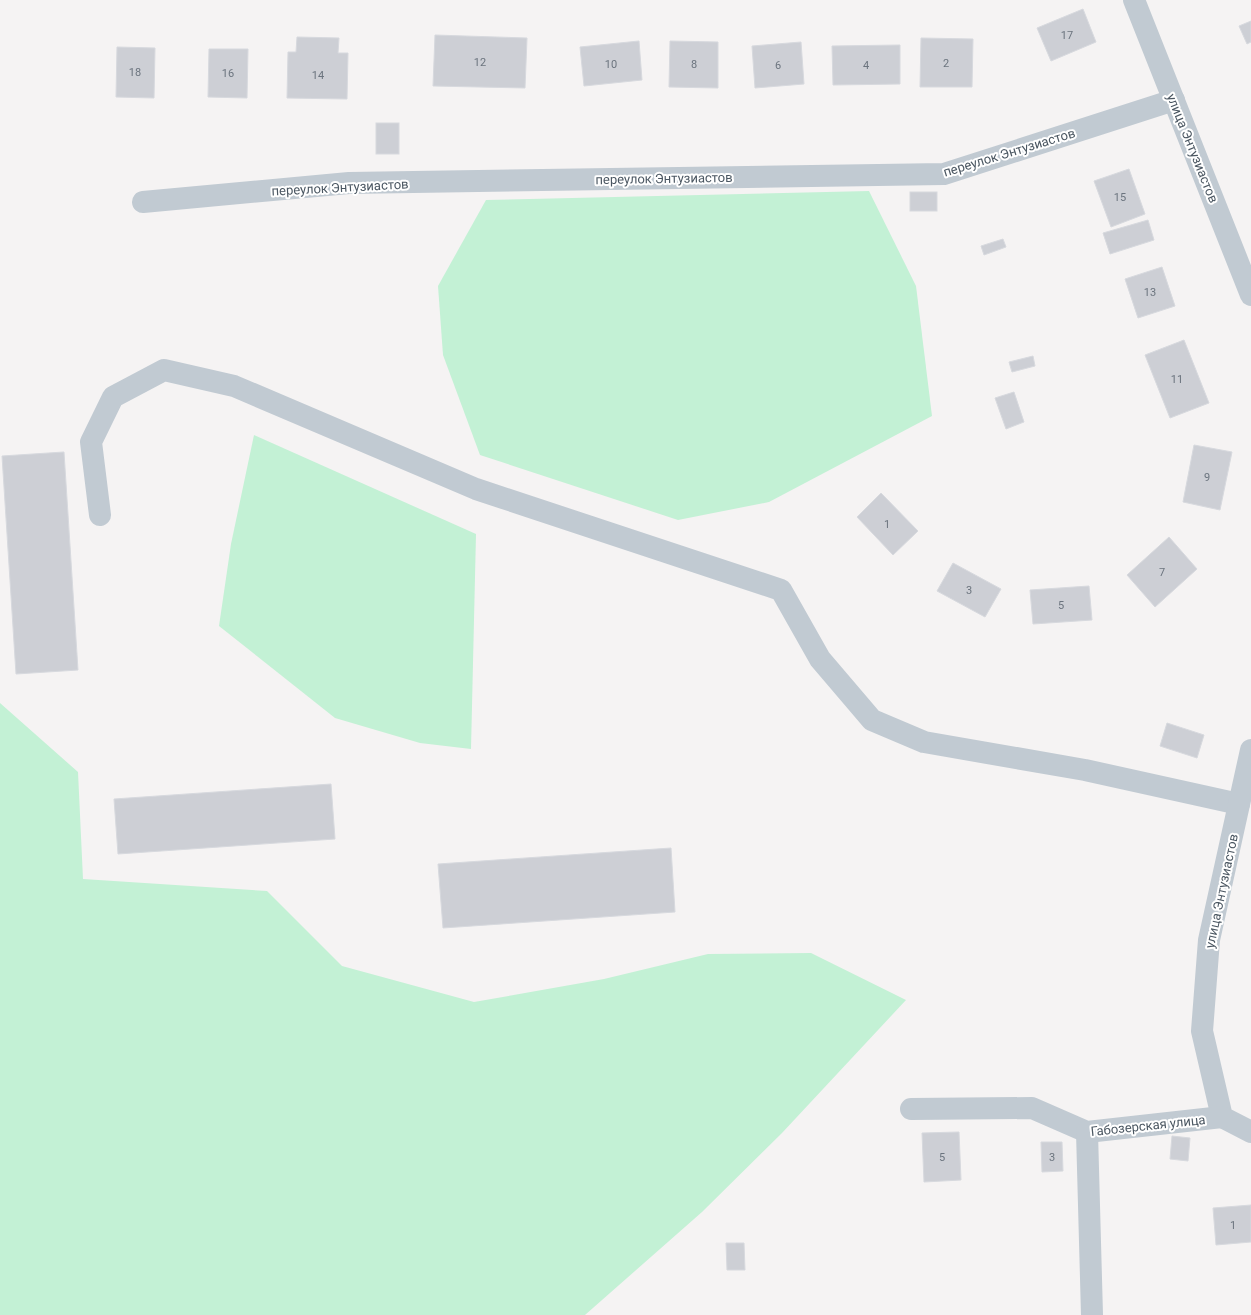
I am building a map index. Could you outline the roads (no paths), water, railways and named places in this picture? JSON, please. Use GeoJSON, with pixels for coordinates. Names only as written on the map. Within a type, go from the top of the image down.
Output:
{"type":"FeatureCollection","features":[{"type":"Feature","properties":{"kind":"street","name":"улица Энтузиастов"},"geometry":{"type":"LineString","coordinates":[[1134,0],[1251,295]]}},
{"type":"Feature","properties":{"kind":"street","name":"переулок Энтузиастов"},"geometry":{"type":"LineString","coordinates":[[144,202],[349,183],[944,174],[1174,100]]}},
{"type":"Feature","properties":{"kind":"street"},"geometry":{"type":"LineString","coordinates":[[100,515],[91,442],[113,397],[164,370],[234,386],[476,489],[781,590],[820,659],[872,720],[924,742],[1085,770],[1239,804]]}},
{"type":"Feature","properties":{"kind":"street","name":"улица Энтузиастов"},"geometry":{"type":"LineString","coordinates":[[1222,1117],[1202,1031],[1209,940],[1251,750]]}},
{"type":"Feature","properties":{"kind":"street","name":"Габозерская улица"},"geometry":{"type":"LineString","coordinates":[[911,1109],[1032,1108],[1087,1132],[1222,1117]]}},
{"type":"Feature","properties":{"kind":"street"},"geometry":{"type":"LineString","coordinates":[[1222,1117],[1251,1132]]}},
{"type":"Feature","properties":{"kind":"street"},"geometry":{"type":"LineString","coordinates":[[1087,1132],[1092,1315]]}}]}
